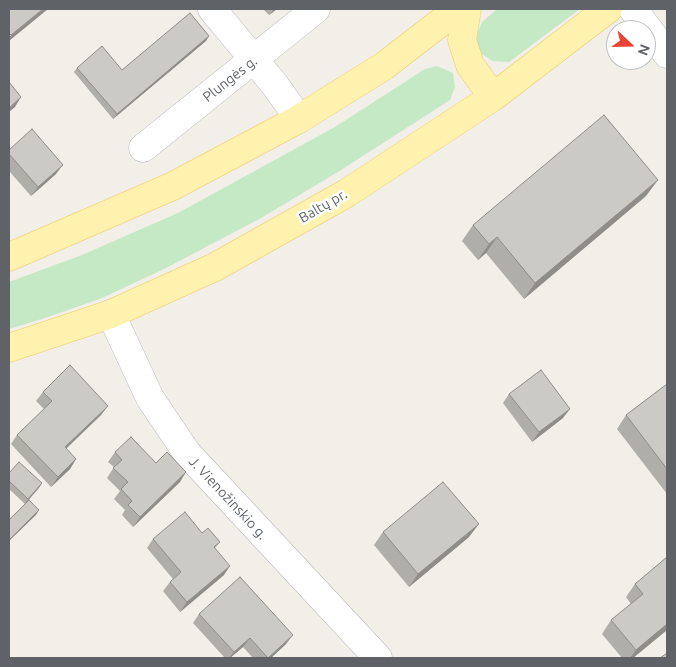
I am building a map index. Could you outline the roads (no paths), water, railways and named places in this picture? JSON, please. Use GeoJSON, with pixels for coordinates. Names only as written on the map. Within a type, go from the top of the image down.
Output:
{"type":"FeatureCollection","features":[{"type":"Feature","properties":{"kind":"main road"},"geometry":{"type":"LineString","coordinates":[[9,257],[173,186],[299,119],[384,66],[458,9]]}},
{"type":"Feature","properties":{"kind":"main road"},"geometry":{"type":"LineString","coordinates":[[467,9],[462,40],[470,65],[493,97]]}},
{"type":"Feature","properties":{"kind":"main road","name":"Baltų pr."},"geometry":{"type":"LineString","coordinates":[[9,348],[111,314],[215,267],[347,193],[493,97],[608,9]]}},
{"type":"Feature","properties":{"kind":"street"},"geometry":{"type":"LineString","coordinates":[[212,9],[275,85],[299,119]]}},
{"type":"Feature","properties":{"kind":"street","name":"Plungės g."},"geometry":{"type":"LineString","coordinates":[[142,148],[316,9]]}},
{"type":"Feature","properties":{"kind":"street"},"geometry":{"type":"LineString","coordinates":[[632,9],[667,54]]}},
{"type":"Feature","properties":{"kind":"street","name":"J. Vienožinskio g."},"geometry":{"type":"LineString","coordinates":[[111,314],[150,398],[187,453],[378,658]]}}]}
